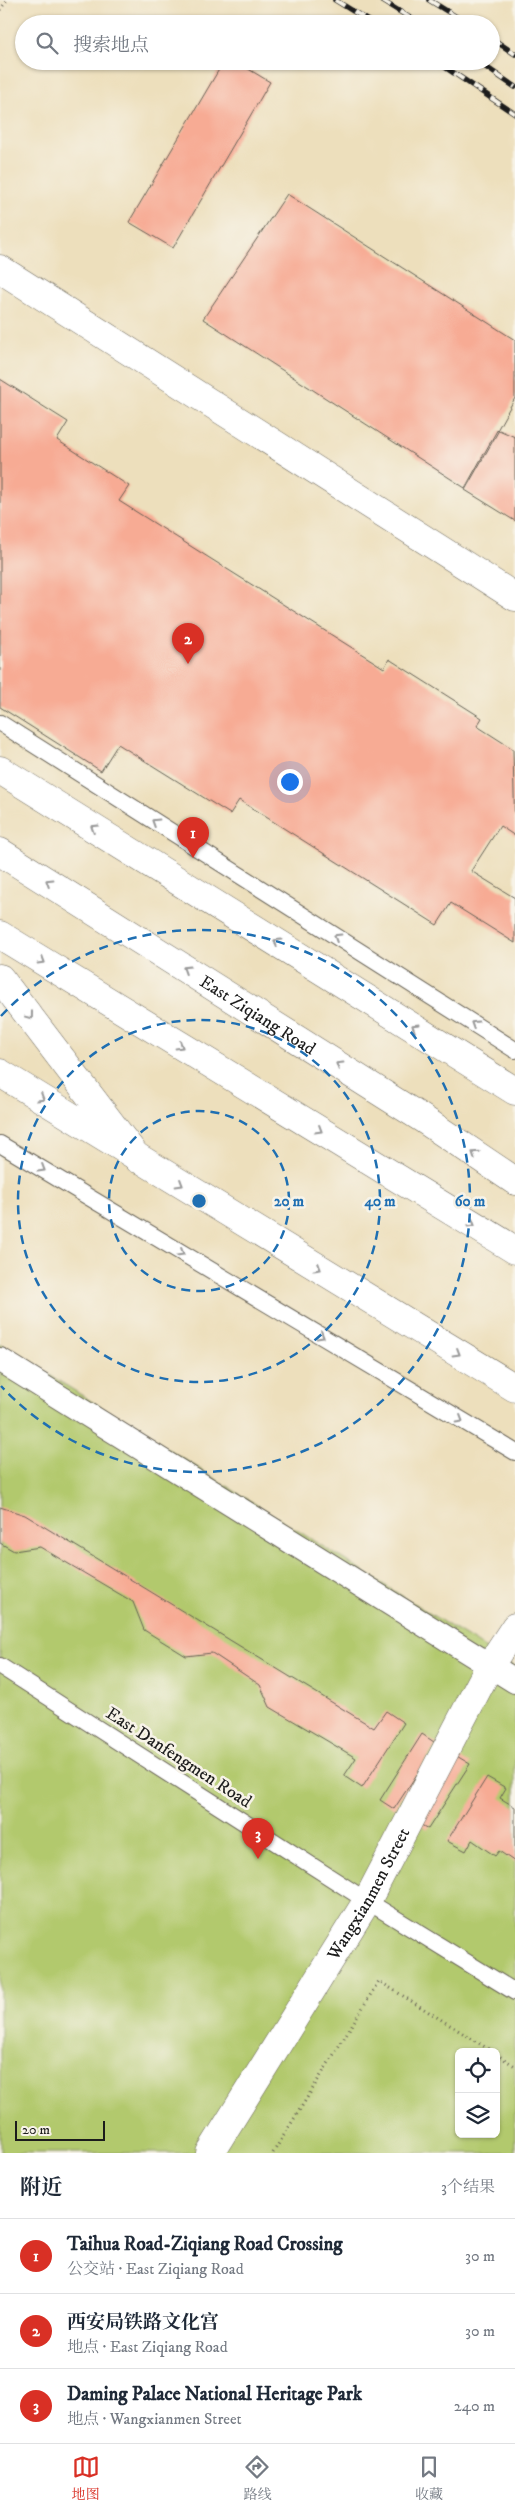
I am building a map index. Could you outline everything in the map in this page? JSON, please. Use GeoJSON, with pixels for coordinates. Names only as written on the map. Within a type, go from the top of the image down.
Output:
{"type":"FeatureCollection","features":[{"type":"Feature","properties":{"kind":"street"},"geometry":{"type":"LineString","coordinates":[[0,269],[515,597]]}},
{"type":"Feature","properties":{"kind":"street"},"geometry":{"type":"LineString","coordinates":[[0,770],[515,1091]]}},
{"type":"Feature","properties":{"kind":"street","name":"East Ziqiang Road"},"geometry":{"type":"LineString","coordinates":[[0,852],[424,1119],[515,1181]]}},
{"type":"Feature","properties":{"kind":"street"},"geometry":{"type":"LineString","coordinates":[[0,935],[515,1250]]}},
{"type":"Feature","properties":{"kind":"street"},"geometry":{"type":"LineString","coordinates":[[0,978],[138,1159]]}},
{"type":"Feature","properties":{"kind":"street"},"geometry":{"type":"LineString","coordinates":[[0,1073],[515,1388]]}},
{"type":"Feature","properties":{"kind":"street"},"geometry":{"type":"LineString","coordinates":[[0,1360],[515,1681]]}},
{"type":"Feature","properties":{"kind":"street","name":"Wangxianmen Street"},"geometry":{"type":"LineString","coordinates":[[210,2153],[367,1901],[490,1665],[515,1627]]}},
{"type":"Feature","properties":{"kind":"lane"},"geometry":{"type":"LineString","coordinates":[[0,724],[515,1050]]}},
{"type":"Feature","properties":{"kind":"lane"},"geometry":{"type":"LineString","coordinates":[[0,1144],[515,1452]]}},
{"type":"Feature","properties":{"kind":"lane","name":"East Danfengmen Road"},"geometry":{"type":"LineString","coordinates":[[0,1666],[367,1901],[515,1992]]}},
{"type":"Feature","properties":{"kind":"path"},"geometry":{"type":"LineString","coordinates":[[0,10],[7,0]]}},
{"type":"Feature","properties":{"kind":"path"},"geometry":{"type":"LineString","coordinates":[[272,2153],[380,1981],[486,2048]]}},
{"type":"Feature","properties":{"kind":"path"},"geometry":{"type":"LineString","coordinates":[[500,2057],[515,2066]]}},
{"type":"Feature","properties":{"kind":"green space"},"geometry":{"type":"Polygon","coordinates":[[[0,1344],[515,1667],[515,2153],[0,2153],[0,1344]]]}},
{"type":"Feature","properties":{"kind":"building"},"geometry":{"type":"Polygon","coordinates":[[[219,70],[250,70],[270,82],[173,248],[129,222],[219,70]]]}},
{"type":"Feature","properties":{"kind":"building"},"geometry":{"type":"Polygon","coordinates":[[[287,194],[515,340],[515,398],[465,488],[203,319],[287,194]]]}},
{"type":"Feature","properties":{"kind":"building"},"geometry":{"type":"Polygon","coordinates":[[[0,379],[68,422],[57,440],[129,486],[119,501],[384,668],[389,659],[482,718],[477,726],[513,749],[515,836],[500,826],[471,871],[515,898],[515,943],[451,903],[437,925],[239,800],[230,814],[118,744],[101,771],[0,707],[0,379]]]}},
{"type":"Feature","properties":{"kind":"building"},"geometry":{"type":"Polygon","coordinates":[[[499,430],[515,437],[515,521],[465,490],[499,430]]]}},
{"type":"Feature","properties":{"kind":"building"},"geometry":{"type":"Polygon","coordinates":[[[0,1507],[25,1515],[374,1728],[386,1711],[404,1723],[362,1788],[344,1776],[356,1758],[270,1707],[260,1685],[212,1653],[186,1656],[144,1630],[133,1602],[40,1547],[14,1551],[0,1543],[0,1507]]]}},
{"type":"Feature","properties":{"kind":"building"},"geometry":{"type":"Polygon","coordinates":[[[422,1734],[437,1744],[394,1809],[380,1800],[422,1734]]]}},
{"type":"Feature","properties":{"kind":"building"},"geometry":{"type":"Polygon","coordinates":[[[455,1755],[470,1764],[428,1829],[413,1820],[455,1755]]]}},
{"type":"Feature","properties":{"kind":"building"},"geometry":{"type":"Polygon","coordinates":[[[487,1777],[506,1788],[500,1798],[515,1807],[515,1862],[499,1851],[495,1856],[472,1840],[466,1851],[447,1841],[487,1777]]]}},
{"type":"Feature","properties":{"kind":"railway"},"geometry":{"type":"LineString","coordinates":[[335,0],[359,15]]}},
{"type":"Feature","properties":{"kind":"railway"},"geometry":{"type":"LineString","coordinates":[[381,0],[405,15]]}},
{"type":"Feature","properties":{"kind":"railway"},"geometry":{"type":"LineString","coordinates":[[429,0],[453,15]]}},
{"type":"Feature","properties":{"kind":"railway"},"geometry":{"type":"LineString","coordinates":[[500,44],[515,54]]}},
{"type":"Feature","properties":{"kind":"railway"},"geometry":{"type":"LineString","coordinates":[[449,70],[515,114]]}},
{"type":"Feature","properties":{"kind":"railway"},"geometry":{"type":"LineString","coordinates":[[490,70],[515,87]]}},
{"type":"Feature","properties":{"kind":"place","name":"西安局铁路文化宫"},"geometry":{"type":"Point","coordinates":[188,664]}},
{"type":"Feature","properties":{"kind":"place","name":"Taihua Road-Ziqiang Road Crossing"},"geometry":{"type":"Point","coordinates":[193,858]}},
{"type":"Feature","properties":{"kind":"place","name":"Daming Palace National Heritage Park"},"geometry":{"type":"Point","coordinates":[258,1859]}}]}
